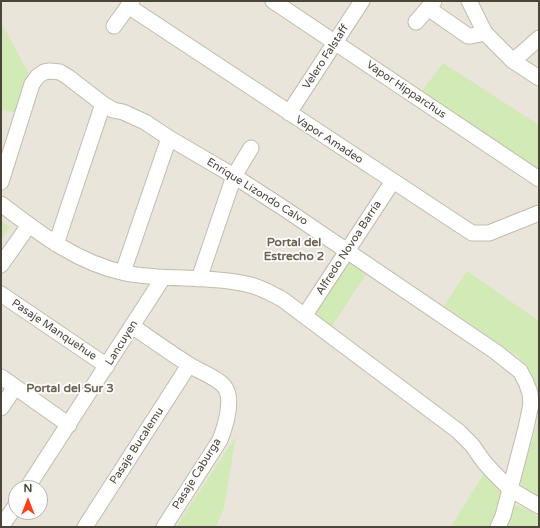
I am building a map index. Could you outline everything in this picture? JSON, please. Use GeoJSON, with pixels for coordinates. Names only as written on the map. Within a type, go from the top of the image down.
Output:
{"type":"FeatureCollection","features":[{"type":"Feature","properties":{"kind":"street","name":"Vapor Hipparchus"},"geometry":{"type":"LineString","coordinates":[[273,1],[539,179]]}},
{"type":"Feature","properties":{"kind":"street","name":"Velero Falstaff"},"geometry":{"type":"LineString","coordinates":[[289,113],[362,1]]}},
{"type":"Feature","properties":{"kind":"street"},"geometry":{"type":"LineString","coordinates":[[469,1],[485,33],[513,61],[539,78]]}},
{"type":"Feature","properties":{"kind":"street"},"geometry":{"type":"LineString","coordinates":[[114,26],[130,4]]}},
{"type":"Feature","properties":{"kind":"street","name":"Vapor Amadeo"},"geometry":{"type":"LineString","coordinates":[[130,4],[289,113],[472,233],[489,233],[539,213]]}},
{"type":"Feature","properties":{"kind":"street"},"geometry":{"type":"LineString","coordinates":[[416,22],[431,4],[468,36],[485,33]]}},
{"type":"Feature","properties":{"kind":"street"},"geometry":{"type":"LineString","coordinates":[[513,61],[539,38]]}},
{"type":"Feature","properties":{"kind":"street","name":"Enrique Lizondo Calvo"},"geometry":{"type":"LineString","coordinates":[[1,182],[32,84],[38,76],[44,72],[60,72],[113,110],[123,112],[139,119],[234,176],[348,250],[496,352],[520,371],[530,392],[531,404],[503,516],[498,527]]}},
{"type":"Feature","properties":{"kind":"street"},"geometry":{"type":"LineString","coordinates":[[56,244],[103,104]]}},
{"type":"Feature","properties":{"kind":"street"},"geometry":{"type":"LineString","coordinates":[[123,272],[169,138]]}},
{"type":"Feature","properties":{"kind":"street"},"geometry":{"type":"LineString","coordinates":[[199,279],[234,176],[251,148]]}},
{"type":"Feature","properties":{"kind":"street","name":"Alfredo Novoa Barría"},"geometry":{"type":"LineString","coordinates":[[305,315],[393,181]]}},
{"type":"Feature","properties":{"kind":"street"},"geometry":{"type":"LineString","coordinates":[[1,204],[56,244],[100,266],[123,272],[163,278],[199,279],[246,284],[257,287],[282,299],[458,431],[472,445],[484,462],[510,489],[539,506]]}},
{"type":"Feature","properties":{"kind":"street"},"geometry":{"type":"LineString","coordinates":[[1,265],[29,225]]}},
{"type":"Feature","properties":{"kind":"street","name":"Lancuyen"},"geometry":{"type":"LineString","coordinates":[[32,480],[163,278]]}},
{"type":"Feature","properties":{"kind":"street","name":"Pasaje Manquehue"},"geometry":{"type":"LineString","coordinates":[[1,294],[107,366]]}},
{"type":"Feature","properties":{"kind":"street","name":"Pasaje Caburga"},"geometry":{"type":"LineString","coordinates":[[132,326],[189,365],[220,382],[226,388],[229,396],[225,428],[220,440],[164,527]]}},
{"type":"Feature","properties":{"kind":"street","name":"Pasaje Bucalemu"},"geometry":{"type":"LineString","coordinates":[[85,527],[189,365]]}},
{"type":"Feature","properties":{"kind":"street"},"geometry":{"type":"LineString","coordinates":[[1,377],[69,425]]}},
{"type":"Feature","properties":{"kind":"street"},"geometry":{"type":"LineString","coordinates":[[1,408],[15,387]]}},
{"type":"Feature","properties":{"kind":"street"},"geometry":{"type":"LineString","coordinates":[[1,527],[8,516]]}},
{"type":"Feature","properties":{"kind":"shaded area"},"geometry":{"type":"Polygon","coordinates":[[[1,1],[539,1],[539,527],[1,527],[1,1]]]}},
{"type":"Feature","properties":{"kind":"green space"},"geometry":{"type":"Polygon","coordinates":[[[1,22],[29,74],[15,112],[1,110],[1,22]]]}},
{"type":"Feature","properties":{"kind":"green space"},"geometry":{"type":"Polygon","coordinates":[[[443,63],[539,125],[539,169],[422,91],[443,63]]]}},
{"type":"Feature","properties":{"kind":"green space"},"geometry":{"type":"Polygon","coordinates":[[[1,221],[10,227],[1,240],[1,221]]]}},
{"type":"Feature","properties":{"kind":"green space"},"geometry":{"type":"Polygon","coordinates":[[[351,261],[368,271],[332,326],[317,315],[316,310],[347,263],[351,261]]]}},
{"type":"Feature","properties":{"kind":"green space"},"geometry":{"type":"Polygon","coordinates":[[[467,271],[539,321],[539,394],[532,374],[519,357],[444,306],[467,271]]]}},
{"type":"Feature","properties":{"kind":"green space"},"geometry":{"type":"Polygon","coordinates":[[[539,411],[539,497],[525,489],[520,480],[535,432],[539,411]]]}},
{"type":"Feature","properties":{"kind":"green space"},"geometry":{"type":"Polygon","coordinates":[[[236,436],[224,508],[216,527],[176,527],[236,436]]]}},
{"type":"Feature","properties":{"kind":"green space"},"geometry":{"type":"Polygon","coordinates":[[[485,472],[498,487],[502,496],[501,505],[491,527],[455,527],[452,525],[485,472]]]}},
{"type":"Feature","properties":{"kind":"green space"},"geometry":{"type":"Polygon","coordinates":[[[513,507],[525,508],[537,516],[539,518],[539,527],[505,527],[513,507]]]}},
{"type":"Feature","properties":{"kind":"district","name":"Portal del Estrecho 2"},"geometry":{"type":"Point","coordinates":[294,250]}},
{"type":"Feature","properties":{"kind":"district","name":"Portal del Sur 3"},"geometry":{"type":"Point","coordinates":[70,389]}}]}
